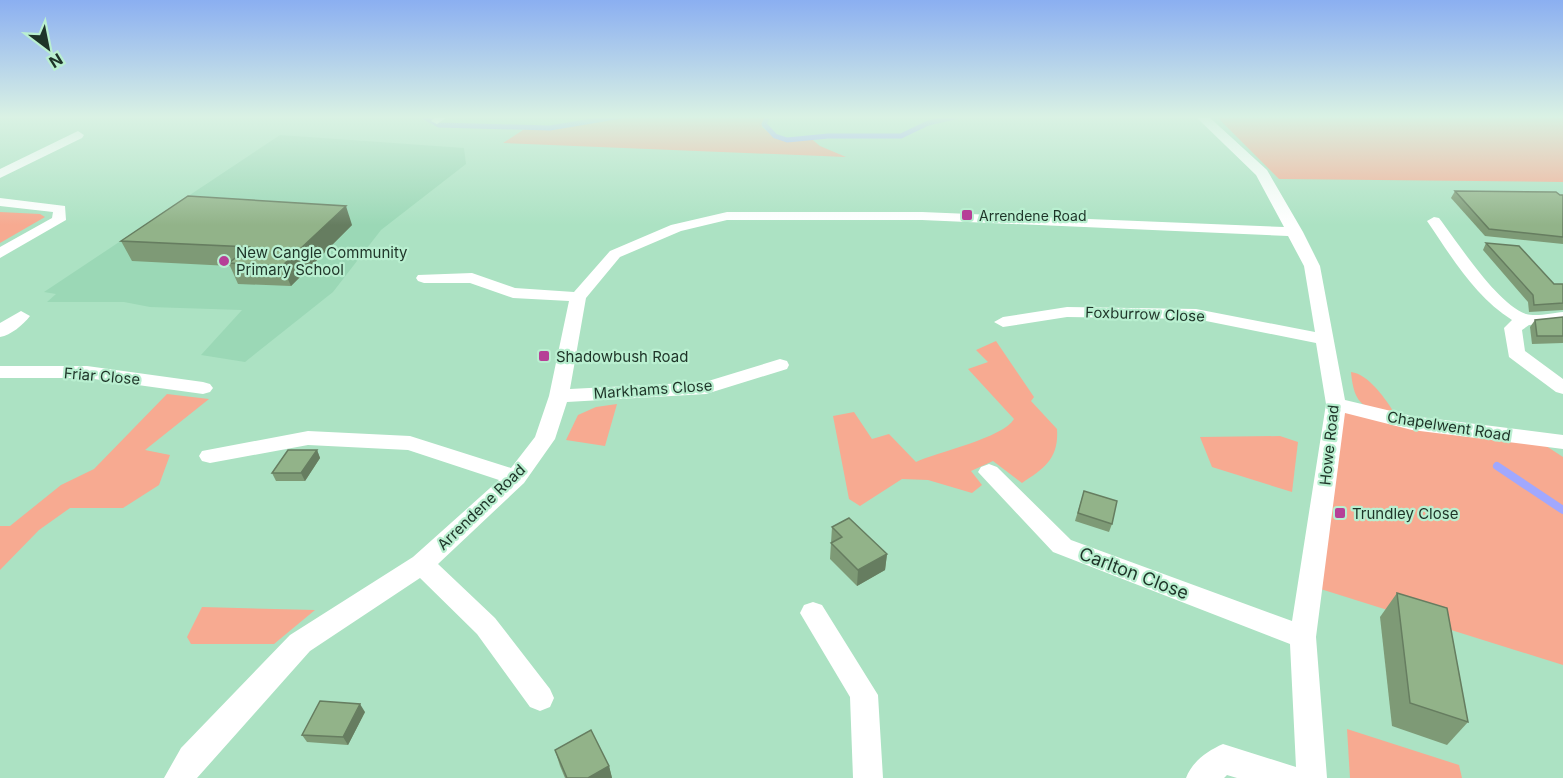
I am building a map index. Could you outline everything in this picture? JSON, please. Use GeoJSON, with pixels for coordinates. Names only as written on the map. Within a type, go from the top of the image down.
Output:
{"type":"FeatureCollection","features":[{"type":"Feature","properties":{"kind":"street"},"geometry":{"type":"LineString","coordinates":[[0,174],[43,152]]}},
{"type":"Feature","properties":{"kind":"street","name":"Howe Road"},"geometry":{"type":"LineString","coordinates":[[1240,152],[1262,173],[1296,232],[1312,266],[1336,404],[1303,637],[1312,778]]}},
{"type":"Feature","properties":{"kind":"street"},"geometry":{"type":"LineString","coordinates":[[0,202],[60,209],[59,220],[0,253]]}},
{"type":"Feature","properties":{"kind":"street","name":"Arrendene Road"},"geometry":{"type":"LineString","coordinates":[[179,778],[192,758],[300,643],[422,564],[516,478],[544,438],[559,396],[578,297],[615,254],[676,228],[727,216],[768,214],[922,216],[1296,232]]}},
{"type":"Feature","properties":{"kind":"street"},"geometry":{"type":"LineString","coordinates":[[1434,221],[1492,298],[1506,310],[1524,320]]}},
{"type":"Feature","properties":{"kind":"street"},"geometry":{"type":"LineString","coordinates":[[424,278],[472,278],[513,293],[578,297]]}},
{"type":"Feature","properties":{"kind":"street","name":"Foxburrow Close"},"geometry":{"type":"LineString","coordinates":[[1003,322],[1067,312],[1196,314],[1323,339]]}},
{"type":"Feature","properties":{"kind":"street"},"geometry":{"type":"LineString","coordinates":[[0,332],[21,316]]}},
{"type":"Feature","properties":{"kind":"street"},"geometry":{"type":"LineString","coordinates":[[1563,317],[1524,320],[1513,328],[1516,353],[1563,388]]}},
{"type":"Feature","properties":{"kind":"street","name":"Markhams Close"},"geometry":{"type":"LineString","coordinates":[[559,396],[706,388],[780,365]]}},
{"type":"Feature","properties":{"kind":"street","name":"Friar Close"},"geometry":{"type":"LineString","coordinates":[[0,372],[87,372],[203,388]]}},
{"type":"Feature","properties":{"kind":"street","name":"Chapelwent Road"},"geometry":{"type":"LineString","coordinates":[[1336,404],[1412,423],[1563,442]]}},
{"type":"Feature","properties":{"kind":"street"},"geometry":{"type":"LineString","coordinates":[[210,456],[308,438],[410,443],[516,478]]}},
{"type":"Feature","properties":{"kind":"street","name":"Carlton Close"},"geometry":{"type":"LineString","coordinates":[[989,472],[1062,546],[1303,637]]}},
{"type":"Feature","properties":{"kind":"street"},"geometry":{"type":"LineString","coordinates":[[422,564],[486,626],[540,698]]}},
{"type":"Feature","properties":{"kind":"street"},"geometry":{"type":"LineString","coordinates":[[813,614],[864,695],[868,778]]}},
{"type":"Feature","properties":{"kind":"street"},"geometry":{"type":"LineString","coordinates":[[1201,778],[1223,759],[1287,778]]}},
{"type":"Feature","properties":{"kind":"shaded area","name":"New Cangle Community Primary School"},"geometry":{"type":"Polygon","coordinates":[[[254,152],[465,152],[466,164],[381,230],[333,292],[245,362],[201,355],[242,310],[150,307],[124,302],[47,302],[56,294],[44,292],[254,152]]]}},
{"type":"Feature","properties":{"kind":"shaded area"},"geometry":{"type":"Polygon","coordinates":[[[731,152],[835,152],[846,157],[731,152]]]}},
{"type":"Feature","properties":{"kind":"shaded area"},"geometry":{"type":"Polygon","coordinates":[[[1252,152],[1563,152],[1563,182],[1279,179],[1252,152]]]}},
{"type":"Feature","properties":{"kind":"shaded area"},"geometry":{"type":"Polygon","coordinates":[[[0,212],[40,214],[45,217],[0,243],[0,212]]]}},
{"type":"Feature","properties":{"kind":"shaded area"},"geometry":{"type":"Polygon","coordinates":[[[996,341],[1034,397],[1031,401],[1057,429],[1056,448],[1044,467],[1022,483],[993,461],[971,471],[982,485],[972,493],[928,480],[902,479],[860,506],[849,499],[833,416],[854,412],[872,439],[889,434],[916,462],[984,438],[1007,426],[1014,419],[968,369],[988,362],[976,350],[996,341]]]}},
{"type":"Feature","properties":{"kind":"shaded area"},"geometry":{"type":"Polygon","coordinates":[[[1351,372],[1370,382],[1395,414],[1375,410],[1362,404],[1355,392],[1351,372]]]}},
{"type":"Feature","properties":{"kind":"shaded area"},"geometry":{"type":"Polygon","coordinates":[[[167,394],[209,399],[145,450],[170,455],[159,485],[123,508],[70,508],[39,530],[0,570],[0,526],[10,526],[61,485],[94,469],[167,394]]]}},
{"type":"Feature","properties":{"kind":"shaded area"},"geometry":{"type":"Polygon","coordinates":[[[617,404],[605,446],[566,440],[578,415],[596,407],[617,404]]]}},
{"type":"Feature","properties":{"kind":"shaded area"},"geometry":{"type":"Polygon","coordinates":[[[1336,404],[1537,440],[1563,457],[1563,665],[1311,586],[1336,404]]]}},
{"type":"Feature","properties":{"kind":"shaded area"},"geometry":{"type":"Polygon","coordinates":[[[1280,436],[1298,442],[1292,492],[1212,467],[1200,437],[1280,436]]]}},
{"type":"Feature","properties":{"kind":"shaded area"},"geometry":{"type":"Polygon","coordinates":[[[202,607],[315,610],[274,644],[191,644],[187,637],[202,607]]]}},
{"type":"Feature","properties":{"kind":"shaded area"},"geometry":{"type":"Polygon","coordinates":[[[1347,729],[1459,765],[1462,778],[1350,778],[1347,729]]]}},
{"type":"Feature","properties":{"kind":"building"},"geometry":{"type":"Polygon","coordinates":[[[1455,191],[1556,192],[1563,195],[1563,237],[1489,229],[1455,191]]]}},
{"type":"Feature","properties":{"kind":"building"},"geometry":{"type":"Polygon","coordinates":[[[188,196],[346,206],[282,266],[229,263],[249,247],[121,241],[188,196]]]}},
{"type":"Feature","properties":{"kind":"building"},"geometry":{"type":"Polygon","coordinates":[[[1486,243],[1519,246],[1554,284],[1563,284],[1563,303],[1534,305],[1533,295],[1486,243]]]}},
{"type":"Feature","properties":{"kind":"building"},"geometry":{"type":"Polygon","coordinates":[[[1563,317],[1563,336],[1537,336],[1535,320],[1563,317]]]}},
{"type":"Feature","properties":{"kind":"building"},"geometry":{"type":"Polygon","coordinates":[[[288,450],[317,450],[301,473],[272,473],[288,450]]]}},
{"type":"Feature","properties":{"kind":"building"},"geometry":{"type":"Polygon","coordinates":[[[1084,491],[1117,501],[1112,524],[1078,513],[1084,491]]]}},
{"type":"Feature","properties":{"kind":"building"},"geometry":{"type":"Polygon","coordinates":[[[849,518],[887,554],[858,570],[831,543],[842,537],[832,527],[849,518]]]}},
{"type":"Feature","properties":{"kind":"building"},"geometry":{"type":"Polygon","coordinates":[[[1397,593],[1447,608],[1468,722],[1410,703],[1397,593]]]}},
{"type":"Feature","properties":{"kind":"building"},"geometry":{"type":"Polygon","coordinates":[[[320,701],[360,704],[343,737],[302,735],[320,701]]]}},
{"type":"Feature","properties":{"kind":"building"},"geometry":{"type":"Polygon","coordinates":[[[591,730],[609,766],[588,778],[567,778],[555,750],[591,730]]]}},
{"type":"Feature","properties":{"kind":"waterway"},"geometry":{"type":"LineString","coordinates":[[1497,466],[1563,510]]}},
{"type":"Feature","properties":{"kind":"place","name":"Arrendene Road"},"geometry":{"type":"Point","coordinates":[967,215]}},
{"type":"Feature","properties":{"kind":"place","name":"New Cangle Community Primary School"},"geometry":{"type":"Point","coordinates":[224,261]}},
{"type":"Feature","properties":{"kind":"place","name":"Shadowbush Road"},"geometry":{"type":"Point","coordinates":[544,356]}},
{"type":"Feature","properties":{"kind":"place","name":"Trundley Close"},"geometry":{"type":"Point","coordinates":[1340,513]}}]}
